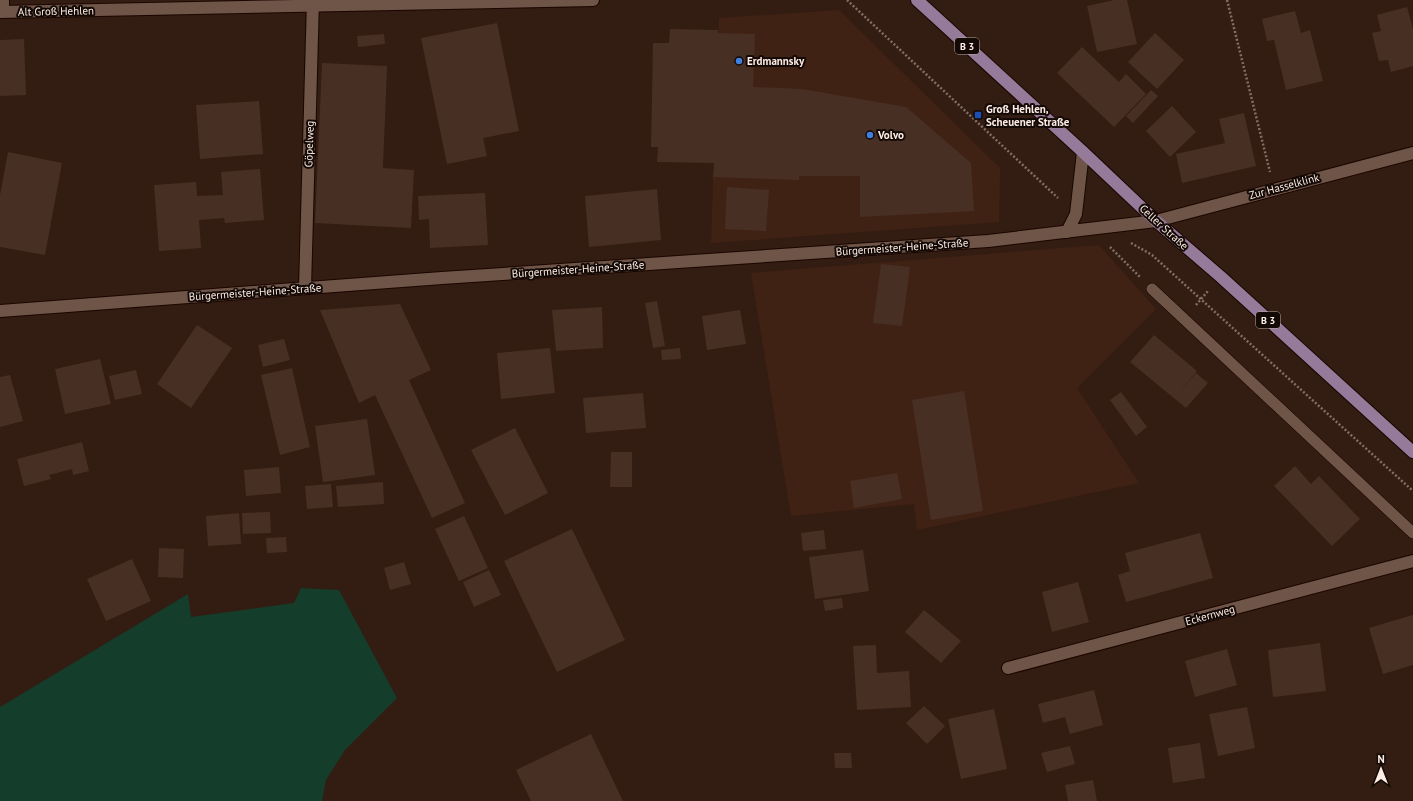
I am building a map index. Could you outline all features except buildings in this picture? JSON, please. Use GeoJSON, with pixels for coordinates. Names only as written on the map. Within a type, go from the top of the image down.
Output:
{"type":"FeatureCollection","features":[{"type":"Feature","properties":{"kind":"main road","name":"Celler Straße"},"geometry":{"type":"LineString","coordinates":[[916,0],[1156,220],[1221,277],[1413,452]]}},
{"type":"Feature","properties":{"kind":"street","name":"Alt Groß Hehlen"},"geometry":{"type":"LineString","coordinates":[[2,8],[313,2],[593,0]]}},
{"type":"Feature","properties":{"kind":"street","name":"Göpelweg"},"geometry":{"type":"LineString","coordinates":[[305,288],[313,2]]}},
{"type":"Feature","properties":{"kind":"street"},"geometry":{"type":"LineString","coordinates":[[1067,232],[1076,214],[1083,152]]}},
{"type":"Feature","properties":{"kind":"street","name":"Zur Hasselklink"},"geometry":{"type":"LineString","coordinates":[[1156,220],[1413,153]]}},
{"type":"Feature","properties":{"kind":"street","name":"Bürgermeister-Heine-Straße"},"geometry":{"type":"LineString","coordinates":[[0,311],[305,288],[988,241],[1156,220]]}},
{"type":"Feature","properties":{"kind":"street","name":"Eckernweg"},"geometry":{"type":"LineString","coordinates":[[1008,668],[1413,561]]}},
{"type":"Feature","properties":{"kind":"lane"},"geometry":{"type":"LineString","coordinates":[[1152,289],[1413,533]]}},
{"type":"Feature","properties":{"kind":"path"},"geometry":{"type":"LineString","coordinates":[[847,0],[1076,214]]}},
{"type":"Feature","properties":{"kind":"path"},"geometry":{"type":"LineString","coordinates":[[1227,0],[1274,188]]}},
{"type":"Feature","properties":{"kind":"path"},"geometry":{"type":"LineString","coordinates":[[1090,229],[1152,289]]}},
{"type":"Feature","properties":{"kind":"path"},"geometry":{"type":"LineString","coordinates":[[1125,243],[1132,243],[1152,255],[1413,491]]}},
{"type":"Feature","properties":{"kind":"shaded area"},"geometry":{"type":"Polygon","coordinates":[[[839,10],[1000,168],[999,222],[711,243],[719,18],[839,10]]]}},
{"type":"Feature","properties":{"kind":"shaded area"},"geometry":{"type":"Polygon","coordinates":[[[1099,245],[1156,309],[1077,388],[1139,483],[917,530],[914,504],[791,516],[751,273],[1099,245]]]}},
{"type":"Feature","properties":{"kind":"green space"},"geometry":{"type":"Polygon","coordinates":[[[301,588],[339,590],[397,698],[345,750],[326,780],[322,801],[0,801],[0,707],[188,594],[191,617],[294,603],[301,588]]]}},
{"type":"Feature","properties":{"kind":"place","name":"Erdmannsky"},"geometry":{"type":"Point","coordinates":[739,61]}},
{"type":"Feature","properties":{"kind":"place","name":"Groß Hehlen, Scheuener Straße"},"geometry":{"type":"Point","coordinates":[978,115]}},
{"type":"Feature","properties":{"kind":"place","name":"Volvo"},"geometry":{"type":"Point","coordinates":[870,135]}}]}
